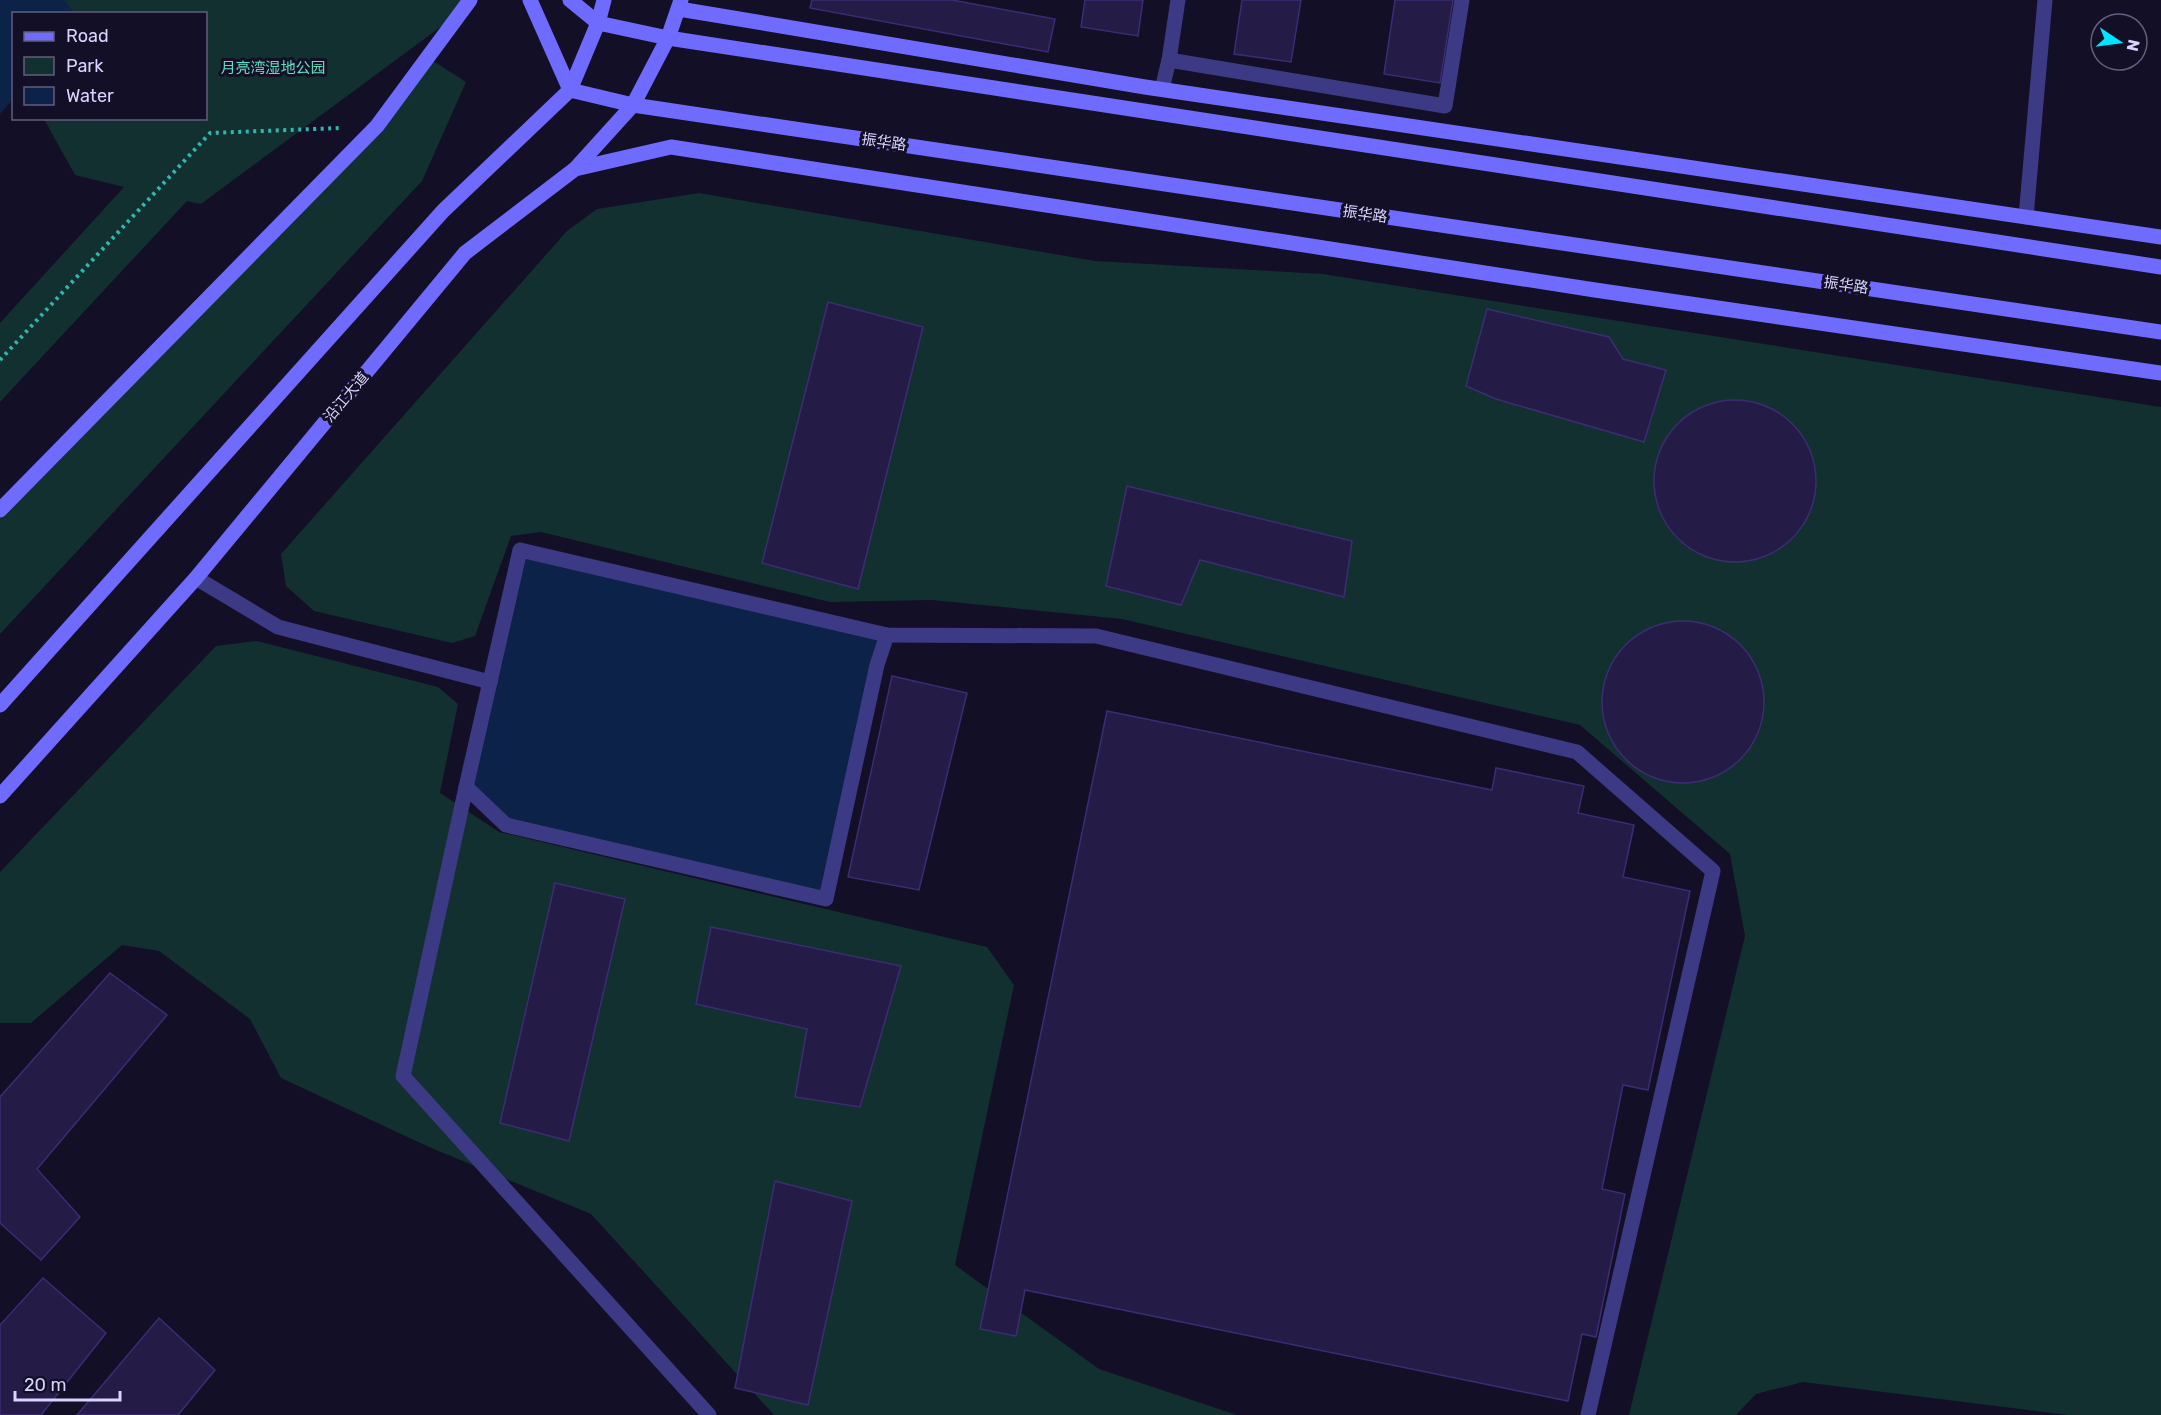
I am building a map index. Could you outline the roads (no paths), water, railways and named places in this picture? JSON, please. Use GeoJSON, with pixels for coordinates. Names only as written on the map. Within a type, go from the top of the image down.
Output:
{"type":"FeatureCollection","features":[{"type":"Feature","properties":{"kind":"main road"},"geometry":{"type":"LineString","coordinates":[[0,510],[376,126],[470,0]]}},
{"type":"Feature","properties":{"kind":"main road"},"geometry":{"type":"LineString","coordinates":[[530,0],[570,90]]}},
{"type":"Feature","properties":{"kind":"main road"},"geometry":{"type":"LineString","coordinates":[[570,0],[598,23],[668,39],[2161,267]]}},
{"type":"Feature","properties":{"kind":"main road"},"geometry":{"type":"LineString","coordinates":[[0,705],[443,211],[570,90],[598,23],[604,0]]}},
{"type":"Feature","properties":{"kind":"main road"},"geometry":{"type":"LineString","coordinates":[[680,5],[1162,89],[2161,237]]}},
{"type":"Feature","properties":{"kind":"main road","name":"沿江大道"},"geometry":{"type":"LineString","coordinates":[[0,796],[196,578],[465,253],[575,169],[633,105],[668,39],[680,5]]}},
{"type":"Feature","properties":{"kind":"main road","name":"振华路"},"geometry":{"type":"LineString","coordinates":[[570,90],[633,105],[2161,332]]}},
{"type":"Feature","properties":{"kind":"main road"},"geometry":{"type":"LineString","coordinates":[[575,169],[671,147],[1618,294],[2161,373]]}},
{"type":"Feature","properties":{"kind":"street"},"geometry":{"type":"LineString","coordinates":[[1162,89],[1178,0]]}},
{"type":"Feature","properties":{"kind":"street"},"geometry":{"type":"LineString","coordinates":[[1168,60],[1445,106],[1462,0]]}},
{"type":"Feature","properties":{"kind":"street"},"geometry":{"type":"LineString","coordinates":[[2026,217],[2045,0]]}},
{"type":"Feature","properties":{"kind":"street"},"geometry":{"type":"LineString","coordinates":[[709,1415],[403,1076],[520,550],[887,635],[1096,636],[1577,752],[1713,871],[1588,1415]]}},
{"type":"Feature","properties":{"kind":"street"},"geometry":{"type":"LineString","coordinates":[[196,578],[278,627],[490,682]]}},
{"type":"Feature","properties":{"kind":"street"},"geometry":{"type":"LineString","coordinates":[[466,787],[506,825],[826,899],[877,665],[887,635]]}},
{"type":"Feature","properties":{"kind":"water"},"geometry":{"type":"Polygon","coordinates":[[[0,0],[64,0],[73,12],[12,12],[12,100],[0,114],[0,0]]]}},
{"type":"Feature","properties":{"kind":"water"},"geometry":{"type":"Polygon","coordinates":[[[520,550],[887,635],[826,899],[506,825],[466,787],[520,550]]]}},
{"type":"Feature","properties":{"kind":"park label","name":"月亮湾湿地公园"},"geometry":{"type":"Point","coordinates":[273,68]}}]}
